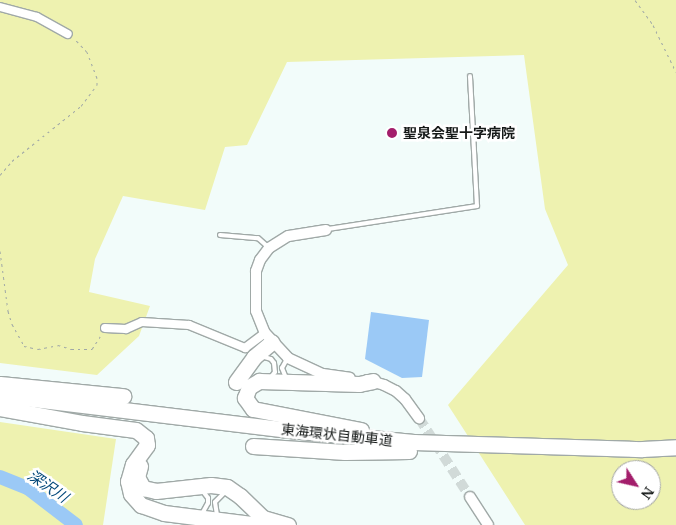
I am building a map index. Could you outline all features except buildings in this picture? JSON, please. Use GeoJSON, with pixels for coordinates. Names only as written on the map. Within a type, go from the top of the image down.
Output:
{"type":"FeatureCollection","features":[{"type":"Feature","properties":{"kind":"highway"},"geometry":{"type":"LineString","coordinates":[[236,382],[268,337]]}},
{"type":"Feature","properties":{"kind":"highway"},"geometry":{"type":"LineString","coordinates":[[373,381],[359,384],[259,381],[249,387],[246,398],[252,409],[382,434],[506,447]]}},
{"type":"Feature","properties":{"kind":"highway"},"geometry":{"type":"LineString","coordinates":[[0,384],[123,396]]}},
{"type":"Feature","properties":{"kind":"highway","name":"東海環状自動車道"},"geometry":{"type":"LineString","coordinates":[[0,395],[340,436],[413,442],[506,447],[633,449],[676,447]]}},
{"type":"Feature","properties":{"kind":"highway","name":"東海環状自動車道"},"geometry":{"type":"LineString","coordinates":[[0,402],[322,439],[466,450],[506,447],[571,453],[676,452]]}},
{"type":"Feature","properties":{"kind":"highway"},"geometry":{"type":"LineString","coordinates":[[0,408],[82,423],[136,430],[146,438],[147,444],[128,475],[129,488],[135,500],[155,511],[259,525]]}},
{"type":"Feature","properties":{"kind":"highway"},"geometry":{"type":"LineString","coordinates":[[253,446],[345,452],[418,450],[470,452],[506,447]]}},
{"type":"Feature","properties":{"kind":"highway"},"geometry":{"type":"LineString","coordinates":[[152,455],[137,470],[137,477],[143,488],[156,492],[195,486],[219,486],[235,492],[263,518],[288,525]]}},
{"type":"Feature","properties":{"kind":"street"},"geometry":{"type":"LineString","coordinates":[[0,7],[37,17],[68,34]]}},
{"type":"Feature","properties":{"kind":"street"},"geometry":{"type":"LineString","coordinates":[[326,230],[288,236],[268,248],[260,260],[254,282],[256,311],[268,337],[288,358],[323,374],[373,381],[384,385],[405,399],[419,418]]}},
{"type":"Feature","properties":{"kind":"street"},"geometry":{"type":"LineString","coordinates":[[105,328],[126,329],[142,322],[189,326],[245,348],[268,337]]}},
{"type":"Feature","properties":{"kind":"street"},"geometry":{"type":"LineString","coordinates":[[470,497],[488,525]]}},
{"type":"Feature","properties":{"kind":"lane"},"geometry":{"type":"LineString","coordinates":[[326,230],[476,206],[470,76]]}},
{"type":"Feature","properties":{"kind":"lane"},"geometry":{"type":"LineString","coordinates":[[220,235],[258,238],[268,248]]}},
{"type":"Feature","properties":{"kind":"lane"},"geometry":{"type":"LineString","coordinates":[[254,357],[265,356],[274,363],[275,372],[268,380]]}},
{"type":"Feature","properties":{"kind":"lane"},"geometry":{"type":"LineString","coordinates":[[288,358],[282,368],[289,381]]}},
{"type":"Feature","properties":{"kind":"lane"},"geometry":{"type":"LineString","coordinates":[[195,486],[206,494],[208,503],[202,514],[195,517]]}},
{"type":"Feature","properties":{"kind":"lane"},"geometry":{"type":"LineString","coordinates":[[223,520],[215,510],[215,502],[221,494],[235,492]]}},
{"type":"Feature","properties":{"kind":"path"},"geometry":{"type":"LineString","coordinates":[[635,0],[653,25],[676,72]]}},
{"type":"Feature","properties":{"kind":"path"},"geometry":{"type":"LineString","coordinates":[[0,174],[12,161],[81,106],[97,85],[87,52],[79,42],[68,34]]}},
{"type":"Feature","properties":{"kind":"path"},"geometry":{"type":"LineString","coordinates":[[0,250],[8,311],[12,324],[24,346],[38,349],[58,345],[71,349],[92,349],[105,328]]}},
{"type":"Feature","properties":{"kind":"green space"},"geometry":{"type":"Polygon","coordinates":[[[0,0],[676,0],[676,525],[525,525],[448,405],[568,265],[545,209],[524,55],[287,62],[247,145],[225,147],[205,210],[123,196],[95,259],[89,292],[150,306],[139,336],[97,375],[0,363],[0,0]]]}},
{"type":"Feature","properties":{"kind":"green space"},"geometry":{"type":"Polygon","coordinates":[[[0,422],[116,439],[103,525],[0,525],[0,422]]]}},
{"type":"Feature","properties":{"kind":"water"},"geometry":{"type":"Polygon","coordinates":[[[371,312],[429,320],[422,377],[402,378],[365,359],[371,312]]]}},
{"type":"Feature","properties":{"kind":"waterway","name":"深沢川"},"geometry":{"type":"LineString","coordinates":[[0,477],[29,489],[76,525]]}},
{"type":"Feature","properties":{"kind":"waterway","name":"深沢川"},"geometry":{"type":"LineString","coordinates":[[0,481],[1,477]]}},
{"type":"Feature","properties":{"kind":"tunnel"},"geometry":{"type":"LineString","coordinates":[[419,418],[470,497]]}},
{"type":"Feature","properties":{"kind":"place","name":"聖泉会聖十字病院"},"geometry":{"type":"Point","coordinates":[392,133]}}]}
